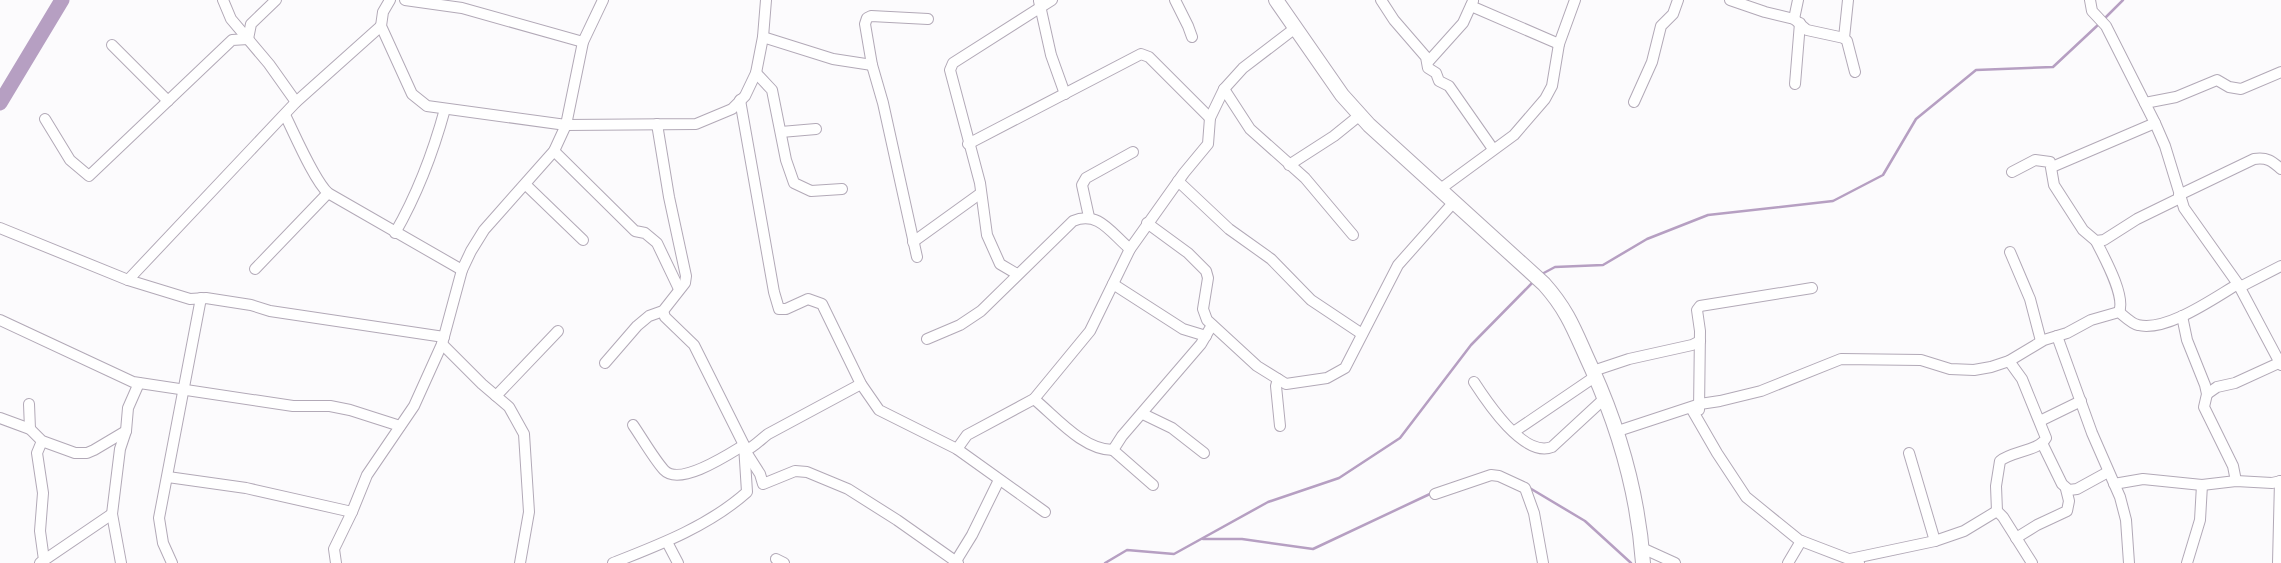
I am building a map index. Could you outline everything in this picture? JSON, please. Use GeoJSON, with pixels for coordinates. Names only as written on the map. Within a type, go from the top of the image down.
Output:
{"type":"FeatureCollection","features":[{"type":"Feature","properties":{"kind":"street"},"geometry":{"type":"LineString","coordinates":[[223,0],[231,19],[296,102]]}},
{"type":"Feature","properties":{"kind":"street"},"geometry":{"type":"LineString","coordinates":[[248,39],[251,24],[276,0]]}},
{"type":"Feature","properties":{"kind":"street"},"geometry":{"type":"LineString","coordinates":[[390,0],[383,12],[381,26],[412,94],[427,106],[566,125],[696,124],[732,109],[740,100],[756,73],[763,38],[766,0]]}},
{"type":"Feature","properties":{"kind":"street"},"geometry":{"type":"LineString","coordinates":[[405,0],[463,4],[583,42]]}},
{"type":"Feature","properties":{"kind":"street"},"geometry":{"type":"LineString","coordinates":[[336,563],[334,549],[352,512],[366,475],[414,406],[443,340],[462,270],[484,230],[526,185],[554,151],[566,125],[583,42],[603,0]]}},
{"type":"Feature","properties":{"kind":"street"},"geometry":{"type":"LineString","coordinates":[[1017,274],[1006,270],[996,256],[988,235],[981,193],[950,70],[953,63],[1040,3],[1052,0]]}},
{"type":"Feature","properties":{"kind":"street"},"geometry":{"type":"LineString","coordinates":[[1175,0],[1192,37]]}},
{"type":"Feature","properties":{"kind":"street"},"geometry":{"type":"LineString","coordinates":[[1276,0],[1294,29],[1342,96],[1439,190],[1544,284],[1566,312],[1605,398],[1618,432],[1640,528],[1644,563]]}},
{"type":"Feature","properties":{"kind":"street"},"geometry":{"type":"LineString","coordinates":[[1381,0],[1428,62],[1428,68],[1436,73],[1439,81],[1448,86],[1493,149]]}},
{"type":"Feature","properties":{"kind":"street"},"geometry":{"type":"LineString","coordinates":[[1439,190],[1514,135],[1545,99],[1552,86],[1559,44],[1575,0]]}},
{"type":"Feature","properties":{"kind":"street"},"geometry":{"type":"LineString","coordinates":[[1634,102],[1652,62],[1661,26],[1673,14],[1678,0]]}},
{"type":"Feature","properties":{"kind":"street"},"geometry":{"type":"LineString","coordinates":[[1730,0],[1797,21],[1807,30],[1844,38],[1847,41],[1855,72]]}},
{"type":"Feature","properties":{"kind":"street"},"geometry":{"type":"LineString","coordinates":[[1795,84],[1798,0]]}},
{"type":"Feature","properties":{"kind":"street"},"geometry":{"type":"LineString","coordinates":[[1844,38],[1848,0]]}},
{"type":"Feature","properties":{"kind":"street"},"geometry":{"type":"LineString","coordinates":[[2090,0],[2092,11],[2103,23],[2155,122],[2165,146],[2179,196],[2196,226],[2223,260],[2239,286],[2281,363],[2235,382],[2217,387],[2206,394]]}},
{"type":"Feature","properties":{"kind":"street"},"geometry":{"type":"LineString","coordinates":[[1040,3],[1052,55],[1064,94]]}},
{"type":"Feature","properties":{"kind":"street"},"geometry":{"type":"LineString","coordinates":[[1428,62],[1463,23],[1472,3],[1559,44]]}},
{"type":"Feature","properties":{"kind":"street"},"geometry":{"type":"LineString","coordinates":[[917,257],[884,103],[872,65],[865,24],[867,18],[871,16],[928,19]]}},
{"type":"Feature","properties":{"kind":"street"},"geometry":{"type":"LineString","coordinates":[[128,280],[296,102],[381,26]]}},
{"type":"Feature","properties":{"kind":"street"},"geometry":{"type":"LineString","coordinates":[[957,449],[967,435],[1034,399],[1090,331],[1130,249],[1178,181],[1208,144],[1210,118],[1224,89],[1243,68],[1294,29]]}},
{"type":"Feature","properties":{"kind":"street"},"geometry":{"type":"LineString","coordinates":[[763,38],[833,59],[872,65]]}},
{"type":"Feature","properties":{"kind":"street"},"geometry":{"type":"LineString","coordinates":[[45,119],[70,160],[89,176],[232,40],[248,39]]}},
{"type":"Feature","properties":{"kind":"street"},"geometry":{"type":"LineString","coordinates":[[112,46],[168,101]]}},
{"type":"Feature","properties":{"kind":"street"},"geometry":{"type":"LineString","coordinates":[[968,144],[1141,54],[1149,57],[1210,118]]}},
{"type":"Feature","properties":{"kind":"street"},"geometry":{"type":"LineString","coordinates":[[2145,103],[2176,97],[2218,80],[2229,87],[2241,90],[2281,72]]}},
{"type":"Feature","properties":{"kind":"street"},"geometry":{"type":"LineString","coordinates":[[756,73],[772,90],[790,176],[794,183],[811,191],[842,189]]}},
{"type":"Feature","properties":{"kind":"street"},"geometry":{"type":"LineString","coordinates":[[1224,89],[1250,129],[1306,178],[1353,236]]}},
{"type":"Feature","properties":{"kind":"street"},"geometry":{"type":"LineString","coordinates":[[740,100],[774,292],[779,309],[786,310],[808,299],[822,304],[861,384],[879,410],[957,449],[1044,512]]}},
{"type":"Feature","properties":{"kind":"street"},"geometry":{"type":"LineString","coordinates":[[395,233],[415,197],[435,147],[445,109]]}},
{"type":"Feature","properties":{"kind":"street"},"geometry":{"type":"LineString","coordinates":[[285,115],[315,172],[319,185],[328,193],[462,270]]}},
{"type":"Feature","properties":{"kind":"street"},"geometry":{"type":"LineString","coordinates":[[1289,165],[1334,136],[1360,115]]}},
{"type":"Feature","properties":{"kind":"street"},"geometry":{"type":"LineString","coordinates":[[2052,168],[2155,122]]}},
{"type":"Feature","properties":{"kind":"street"},"geometry":{"type":"LineString","coordinates":[[605,363],[637,326],[649,316],[662,311],[685,283],[686,270],[669,197],[657,124]]}},
{"type":"Feature","properties":{"kind":"street"},"geometry":{"type":"LineString","coordinates":[[780,132],[816,129]]}},
{"type":"Feature","properties":{"kind":"street"},"geometry":{"type":"LineString","coordinates":[[554,151],[635,231],[645,233],[657,244],[680,290]]}},
{"type":"Feature","properties":{"kind":"street"},"geometry":{"type":"LineString","coordinates":[[1089,217],[1082,184],[1086,178],[1133,152]]}},
{"type":"Feature","properties":{"kind":"street"},"geometry":{"type":"LineString","coordinates":[[2096,241],[2104,240],[2179,196],[2254,159],[2263,157],[2271,160],[2281,169]]}},
{"type":"Feature","properties":{"kind":"street"},"geometry":{"type":"LineString","coordinates":[[2012,172],[2035,160],[2046,160],[2052,168]]}},
{"type":"Feature","properties":{"kind":"street"},"geometry":{"type":"LineString","coordinates":[[1618,432],[1695,406],[1761,390],[1841,359],[1921,360],[1950,369],[1974,370],[2009,361],[2041,341],[2057,336],[2091,320],[2119,312],[2122,306],[2118,291],[2096,241],[2083,230],[2054,185],[2050,172],[2052,168]]}},
{"type":"Feature","properties":{"kind":"street"},"geometry":{"type":"LineString","coordinates":[[1178,181],[1229,229],[1270,259],[1311,300],[1362,334]]}},
{"type":"Feature","properties":{"kind":"street"},"geometry":{"type":"LineString","coordinates":[[526,185],[583,240]]}},
{"type":"Feature","properties":{"kind":"street"},"geometry":{"type":"LineString","coordinates":[[255,269],[328,193]]}},
{"type":"Feature","properties":{"kind":"street"},"geometry":{"type":"LineString","coordinates":[[913,242],[981,193]]}},
{"type":"Feature","properties":{"kind":"street"},"geometry":{"type":"LineString","coordinates":[[1147,224],[1188,253],[1206,271],[1208,278],[1203,308],[1207,320],[1257,366],[1286,384],[1327,378],[1345,368],[1398,265],[1452,202]]}},
{"type":"Feature","properties":{"kind":"street"},"geometry":{"type":"LineString","coordinates":[[927,339],[960,325],[981,311],[1017,274],[1073,222],[1089,217],[1096,219],[1130,249]]}},
{"type":"Feature","properties":{"kind":"street"},"geometry":{"type":"LineString","coordinates":[[0,228],[128,280],[190,299],[201,298],[250,305],[270,311],[443,340],[496,396],[509,407],[524,434],[529,512],[520,563]]}},
{"type":"Feature","properties":{"kind":"street"},"geometry":{"type":"LineString","coordinates":[[2010,252],[2030,299],[2041,341]]}},
{"type":"Feature","properties":{"kind":"street"},"geometry":{"type":"LineString","coordinates":[[2119,312],[2138,325],[2151,325],[2182,316],[2281,266]]}},
{"type":"Feature","properties":{"kind":"street"},"geometry":{"type":"LineString","coordinates":[[1113,284],[1183,329],[1206,336]]}},
{"type":"Feature","properties":{"kind":"street"},"geometry":{"type":"LineString","coordinates":[[1812,288],[1700,306],[1697,310],[1695,406],[1699,419],[1717,453],[1746,497],[1801,541],[1854,561],[1935,541],[1964,531],[1997,511]]}},
{"type":"Feature","properties":{"kind":"street"},"geometry":{"type":"LineString","coordinates":[[172,563],[163,544],[159,518],[185,390],[201,298]]}},
{"type":"Feature","properties":{"kind":"street"},"geometry":{"type":"LineString","coordinates":[[662,311],[665,317],[694,345],[745,448],[760,474],[763,484]]}},
{"type":"Feature","properties":{"kind":"street"},"geometry":{"type":"LineString","coordinates":[[2182,316],[2186,340],[2206,394],[2204,407],[2233,466],[2236,480]]}},
{"type":"Feature","properties":{"kind":"street"},"geometry":{"type":"LineString","coordinates":[[0,320],[139,383],[293,406],[350,410],[400,426]]}},
{"type":"Feature","properties":{"kind":"street"},"geometry":{"type":"LineString","coordinates":[[1113,450],[1206,336],[1212,325]]}},
{"type":"Feature","properties":{"kind":"street"},"geometry":{"type":"LineString","coordinates":[[496,396],[558,331]]}},
{"type":"Feature","properties":{"kind":"street"},"geometry":{"type":"LineString","coordinates":[[2057,336],[2064,361],[2108,472],[2120,497],[2126,520],[2129,563]]}},
{"type":"Feature","properties":{"kind":"street"},"geometry":{"type":"LineString","coordinates":[[1515,431],[1594,374],[1629,359],[1697,346]]}},
{"type":"Feature","properties":{"kind":"street"},"geometry":{"type":"LineString","coordinates":[[2009,361],[2022,379],[2046,438],[2042,443],[2000,461],[1996,486],[1997,511],[2003,517],[2032,563]]}},
{"type":"Feature","properties":{"kind":"street"},"geometry":{"type":"LineString","coordinates":[[1278,379],[1276,386],[1280,426]]}},
{"type":"Feature","properties":{"kind":"street"},"geometry":{"type":"LineString","coordinates":[[1474,382],[1498,416],[1535,448],[1545,450],[1552,447],[1605,398]]}},
{"type":"Feature","properties":{"kind":"street"},"geometry":{"type":"LineString","coordinates":[[121,563],[112,514],[120,449],[126,432],[128,408],[139,383]]}},
{"type":"Feature","properties":{"kind":"street"},"geometry":{"type":"LineString","coordinates":[[633,425],[664,471],[675,475],[688,473],[745,448],[861,384]]}},
{"type":"Feature","properties":{"kind":"street"},"geometry":{"type":"LineString","coordinates":[[1034,399],[1080,438],[1101,450],[1113,450],[1153,485]]}},
{"type":"Feature","properties":{"kind":"street"},"geometry":{"type":"LineString","coordinates":[[2040,420],[2081,401]]}},
{"type":"Feature","properties":{"kind":"street"},"geometry":{"type":"LineString","coordinates":[[29,404],[30,429]]}},
{"type":"Feature","properties":{"kind":"street"},"geometry":{"type":"LineString","coordinates":[[1143,414],[1172,428],[1204,453]]}},
{"type":"Feature","properties":{"kind":"street"},"geometry":{"type":"LineString","coordinates":[[0,418],[30,429],[42,441],[63,450],[87,453],[126,432]]}},
{"type":"Feature","properties":{"kind":"street"},"geometry":{"type":"LineString","coordinates":[[42,441],[37,453],[43,493],[40,532],[42,562]]}},
{"type":"Feature","properties":{"kind":"street"},"geometry":{"type":"LineString","coordinates":[[2016,538],[2036,525],[2067,511],[2069,501],[2066,489],[2042,443]]}},
{"type":"Feature","properties":{"kind":"street"},"geometry":{"type":"LineString","coordinates":[[745,448],[747,492]]}},
{"type":"Feature","properties":{"kind":"street"},"geometry":{"type":"LineString","coordinates":[[1909,452],[1935,541]]}},
{"type":"Feature","properties":{"kind":"street"},"geometry":{"type":"LineString","coordinates":[[613,563],[667,542],[736,502],[747,492],[795,471],[807,472],[848,489],[957,562],[999,480]]}},
{"type":"Feature","properties":{"kind":"street"},"geometry":{"type":"LineString","coordinates":[[2066,489],[2078,489],[2108,472]]}},
{"type":"Feature","properties":{"kind":"street"},"geometry":{"type":"LineString","coordinates":[[1435,494],[1491,476],[1499,476],[1525,488],[1536,521],[1543,563]]}},
{"type":"Feature","properties":{"kind":"street"},"geometry":{"type":"LineString","coordinates":[[168,477],[246,488],[352,512]]}},
{"type":"Feature","properties":{"kind":"street"},"geometry":{"type":"LineString","coordinates":[[2114,484],[2143,479],[2202,485],[2236,480],[2281,481],[2278,563]]}},
{"type":"Feature","properties":{"kind":"street"},"geometry":{"type":"LineString","coordinates":[[2188,563],[2200,520],[2202,485]]}},
{"type":"Feature","properties":{"kind":"street"},"geometry":{"type":"LineString","coordinates":[[42,562],[112,514]]}},
{"type":"Feature","properties":{"kind":"street"},"geometry":{"type":"LineString","coordinates":[[1788,563],[1801,541]]}},
{"type":"Feature","properties":{"kind":"street"},"geometry":{"type":"LineString","coordinates":[[667,542],[678,563]]}},
{"type":"Feature","properties":{"kind":"street"},"geometry":{"type":"LineString","coordinates":[[1642,548],[1675,563]]}},
{"type":"Feature","properties":{"kind":"waterway"},"geometry":{"type":"LineString","coordinates":[[0,103],[62,0]]}},
{"type":"Feature","properties":{"kind":"waterway"},"geometry":{"type":"LineString","coordinates":[[2103,20],[2123,0]]}},
{"type":"Feature","properties":{"kind":"waterway"},"geometry":{"type":"LineString","coordinates":[[1540,275],[1555,267],[1603,265],[1647,239],[1708,215],[1833,201],[1883,175],[1916,119],[1976,70],[2053,67],[2099,24]]}},
{"type":"Feature","properties":{"kind":"waterway"},"geometry":{"type":"LineString","coordinates":[[1105,563],[1127,550],[1174,554],[1268,502],[1339,478],[1400,438],[1471,345],[1534,281]]}},
{"type":"Feature","properties":{"kind":"waterway"},"geometry":{"type":"LineString","coordinates":[[1528,487],[1585,521],[1631,563]]}},
{"type":"Feature","properties":{"kind":"waterway"},"geometry":{"type":"LineString","coordinates":[[1203,539],[1242,539],[1313,549],[1432,493]]}}]}
